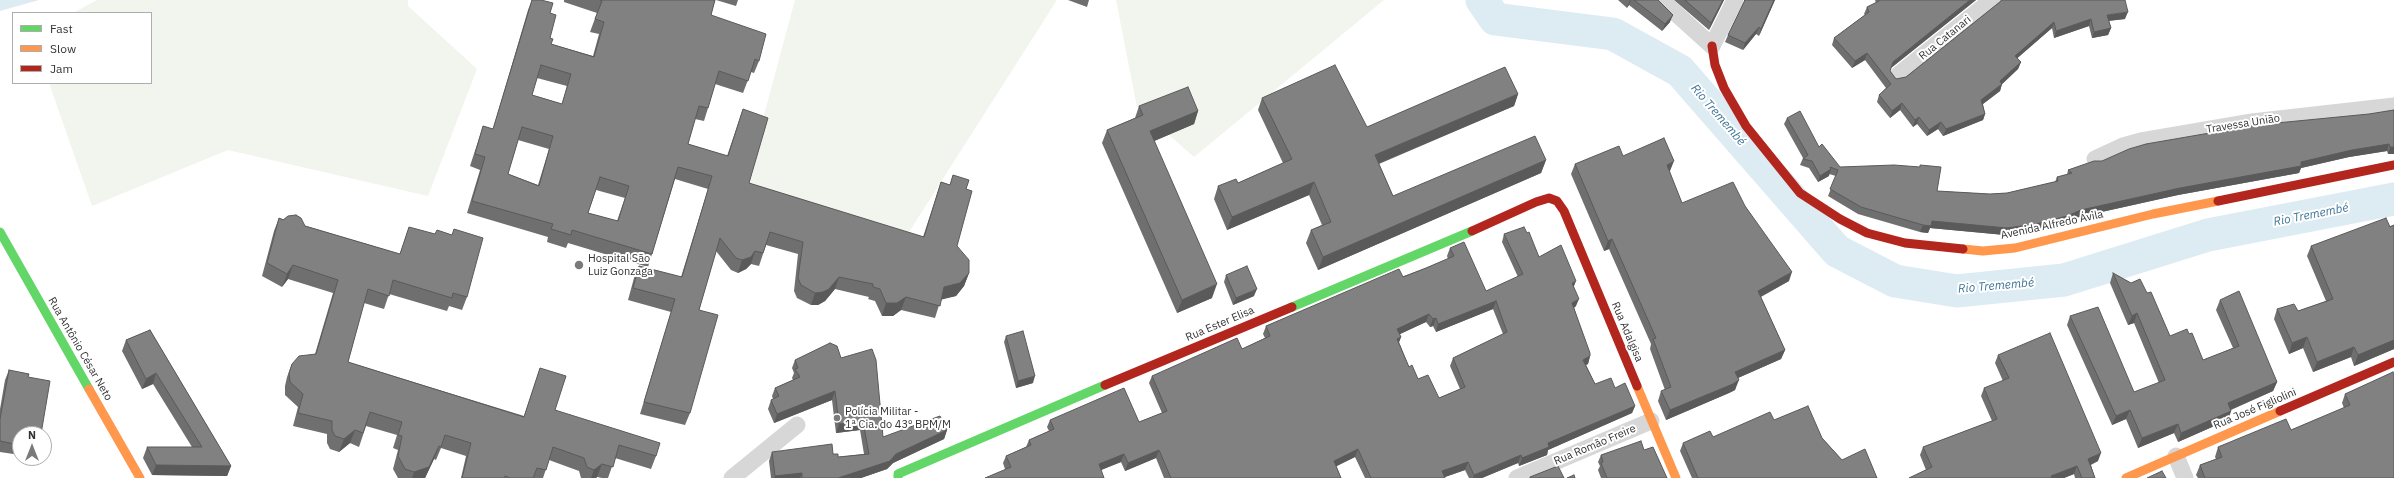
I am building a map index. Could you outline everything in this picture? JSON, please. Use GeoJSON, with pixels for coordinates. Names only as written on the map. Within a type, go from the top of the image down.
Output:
{"type":"FeatureCollection","features":[{"type":"Feature","properties":{"kind":"street"},"geometry":{"type":"LineString","coordinates":[[1661,0],[1712,46],[1735,0]]}},
{"type":"Feature","properties":{"kind":"street","name":"Rua Catanari"},"geometry":{"type":"LineString","coordinates":[[1897,76],[1992,0]]}},
{"type":"Feature","properties":{"kind":"street","name":"Avenida Alfredo Ávila"},"geometry":{"type":"LineString","coordinates":[[1712,46],[1715,65],[1724,88],[1743,119],[1800,193],[1840,219],[1867,232],[1905,243],[1983,251],[2015,248],[2161,213],[2357,174],[2394,165]]}},
{"type":"Feature","properties":{"kind":"street","name":"Travessa União"},"geometry":{"type":"LineString","coordinates":[[2095,159],[2123,146],[2148,140],[2252,122],[2394,106]]}},
{"type":"Feature","properties":{"kind":"street","name":"Rua Adalgisa"},"geometry":{"type":"LineString","coordinates":[[1553,198],[1564,211],[1676,478]]}},
{"type":"Feature","properties":{"kind":"street","name":"Rua Ester Elisa"},"geometry":{"type":"LineString","coordinates":[[898,476],[1536,202],[1553,198]]}},
{"type":"Feature","properties":{"kind":"street","name":"Rua Antônio César Neto"},"geometry":{"type":"LineString","coordinates":[[0,232],[140,478]]}},
{"type":"Feature","properties":{"kind":"street","name":"Rua José Figliolini"},"geometry":{"type":"LineString","coordinates":[[2126,478],[2394,362]]}},
{"type":"Feature","properties":{"kind":"street","name":"Rua Romão Freire"},"geometry":{"type":"LineString","coordinates":[[1517,478],[1651,421]]}},
{"type":"Feature","properties":{"kind":"street"},"geometry":{"type":"LineString","coordinates":[[732,478],[797,425]]}},
{"type":"Feature","properties":{"kind":"street"},"geometry":{"type":"LineString","coordinates":[[2176,456],[2185,478]]}},
{"type":"Feature","properties":{"kind":"shaded area"},"geometry":{"type":"Polygon","coordinates":[[[0,0],[39,0],[0,11],[0,0]]]}},
{"type":"Feature","properties":{"kind":"shaded area"},"geometry":{"type":"Polygon","coordinates":[[[97,0],[408,0],[408,6],[477,69],[428,196],[228,150],[92,206],[49,84],[152,84],[152,12],[75,12],[97,0]]]}},
{"type":"Feature","properties":{"kind":"shaded area"},"geometry":{"type":"Polygon","coordinates":[[[795,0],[1057,0],[909,232],[746,182],[795,0]]]}},
{"type":"Feature","properties":{"kind":"shaded area"},"geometry":{"type":"Polygon","coordinates":[[[1116,0],[1384,0],[1194,157],[1137,107],[1116,0]]]}},
{"type":"Feature","properties":{"kind":"building"},"geometry":{"type":"Polygon","coordinates":[[[532,0],[541,0],[553,3],[550,13],[556,15],[550,38],[553,39],[551,44],[594,57],[604,22],[595,19],[602,1],[600,0],[715,0],[711,15],[766,34],[759,61],[755,59],[748,81],[719,71],[708,108],[699,106],[688,144],[728,156],[743,109],[768,118],[749,183],[924,237],[941,182],[950,185],[953,175],[969,180],[966,189],[972,191],[957,246],[969,260],[969,273],[960,283],[944,287],[940,306],[906,297],[897,303],[886,303],[880,289],[873,287],[873,284],[839,277],[829,289],[823,292],[815,293],[801,285],[798,278],[803,242],[770,232],[763,253],[755,251],[751,257],[742,260],[736,258],[720,238],[699,310],[718,315],[690,413],[644,402],[675,299],[633,288],[639,266],[682,277],[712,176],[678,167],[652,254],[572,230],[571,235],[551,229],[553,224],[472,201],[485,157],[475,154],[483,126],[493,129],[532,0]],[[541,65],[532,95],[562,104],[571,74],[541,65]],[[522,127],[508,174],[539,186],[553,136],[522,127]],[[600,177],[588,213],[618,221],[629,186],[600,177]]]}},
{"type":"Feature","properties":{"kind":"building"},"geometry":{"type":"Polygon","coordinates":[[[1634,0],[1658,0],[1673,15],[1665,24],[1634,0]]]}},
{"type":"Feature","properties":{"kind":"building"},"geometry":{"type":"Polygon","coordinates":[[[1685,0],[1723,0],[1711,23],[1685,0]]]}},
{"type":"Feature","properties":{"kind":"building"},"geometry":{"type":"Polygon","coordinates":[[[1745,0],[1774,0],[1761,29],[1759,27],[1745,43],[1728,35],[1745,0]]]}},
{"type":"Feature","properties":{"kind":"building"},"geometry":{"type":"Polygon","coordinates":[[[1879,0],[1970,0],[1893,62],[1890,71],[1896,79],[1906,77],[2001,0],[2125,0],[2128,12],[2107,15],[2111,28],[2094,32],[2091,19],[2056,31],[2054,22],[2015,56],[2021,62],[2000,81],[2002,84],[1981,100],[1985,114],[1946,129],[1941,122],[1929,130],[1919,117],[1915,120],[1902,103],[1892,111],[1879,95],[1891,84],[1867,53],[1855,61],[1834,38],[1869,12],[1867,7],[1879,0]]]}},
{"type":"Feature","properties":{"kind":"building"},"geometry":{"type":"Polygon","coordinates":[[[1335,65],[1367,127],[1505,67],[1518,94],[1375,155],[1393,196],[1535,136],[1546,160],[1323,257],[1311,230],[1331,222],[1314,182],[1232,217],[1218,186],[1236,179],[1238,183],[1292,159],[1262,98],[1335,65]]]}},
{"type":"Feature","properties":{"kind":"building"},"geometry":{"type":"Polygon","coordinates":[[[1188,87],[1198,111],[1150,131],[1217,284],[1182,300],[1107,130],[1143,115],[1139,106],[1188,87]]]}},
{"type":"Feature","properties":{"kind":"building"},"geometry":{"type":"Polygon","coordinates":[[[2394,110],[2394,147],[2390,147],[2389,144],[2352,150],[2301,162],[2301,166],[2180,188],[2081,210],[2067,216],[2036,224],[2007,228],[1932,221],[1931,226],[1923,225],[1861,207],[1830,189],[1838,170],[1830,167],[1831,169],[1820,176],[1812,161],[1803,159],[1808,155],[1787,118],[1800,111],[1819,147],[1822,144],[1840,167],[1894,165],[1920,167],[1920,165],[1941,167],[1937,191],[1990,194],[2007,193],[2058,181],[2057,177],[2072,173],[2068,170],[2094,161],[2102,161],[2129,149],[2146,144],[2256,125],[2369,114],[2394,110]]]}},
{"type":"Feature","properties":{"kind":"building"},"geometry":{"type":"Polygon","coordinates":[[[1664,138],[1674,161],[1667,165],[1682,203],[1733,182],[1745,206],[1792,272],[1758,291],[1785,350],[1735,372],[1739,380],[1733,384],[1670,410],[1661,391],[1671,387],[1653,339],[1656,338],[1612,239],[1608,241],[1575,164],[1619,146],[1623,156],[1664,138]]]}},
{"type":"Feature","properties":{"kind":"building"},"geometry":{"type":"Polygon","coordinates":[[[296,215],[301,218],[305,226],[400,254],[409,227],[435,234],[437,230],[452,235],[454,229],[483,238],[467,297],[453,293],[452,298],[393,280],[389,296],[368,289],[348,362],[524,417],[540,368],[566,376],[555,410],[660,443],[656,456],[619,445],[613,467],[602,464],[594,470],[587,467],[584,458],[553,447],[546,470],[537,468],[533,478],[510,478],[505,476],[504,478],[462,478],[471,443],[445,435],[441,447],[439,446],[429,467],[414,472],[405,469],[398,456],[402,436],[398,435],[402,422],[370,412],[363,433],[355,430],[344,439],[335,436],[332,430],[332,421],[298,413],[303,394],[290,382],[289,373],[292,364],[299,356],[316,354],[338,280],[293,265],[287,274],[267,263],[279,218],[283,220],[288,216],[296,215]]]}},
{"type":"Feature","properties":{"kind":"building"},"geometry":{"type":"Polygon","coordinates":[[[2386,218],[2390,227],[2394,225],[2394,340],[2358,355],[2354,347],[2317,362],[2307,337],[2292,343],[2277,309],[2294,304],[2298,311],[2333,299],[2311,246],[2386,218]]]}},
{"type":"Feature","properties":{"kind":"building"},"geometry":{"type":"Polygon","coordinates":[[[1524,227],[1527,233],[1529,232],[1539,257],[1561,245],[1576,281],[1572,283],[1579,299],[1572,303],[1590,353],[1590,356],[1583,360],[1595,384],[1611,378],[1615,388],[1625,383],[1635,406],[1548,443],[1549,447],[1522,458],[1521,455],[1474,475],[1468,462],[1442,471],[1445,478],[1371,478],[1358,449],[1334,461],[1341,478],[1171,478],[1159,450],[1128,463],[1124,454],[1099,464],[1104,478],[985,478],[1011,467],[1006,456],[1031,445],[1029,440],[1054,429],[1050,420],[1124,388],[1139,422],[1167,411],[1152,376],[1237,338],[1242,349],[1270,336],[1266,326],[1399,269],[1403,277],[1426,268],[1454,256],[1450,248],[1464,242],[1486,291],[1523,274],[1504,234],[1524,227]],[[1496,301],[1438,324],[1436,318],[1433,319],[1429,314],[1397,329],[1401,337],[1397,339],[1409,367],[1412,365],[1418,379],[1428,375],[1439,398],[1465,387],[1453,358],[1507,332],[1496,301]]]}},
{"type":"Feature","properties":{"kind":"building"},"geometry":{"type":"Polygon","coordinates":[[[1247,266],[1257,289],[1236,298],[1226,275],[1247,266]]]}},
{"type":"Feature","properties":{"kind":"building"},"geometry":{"type":"Polygon","coordinates":[[[2113,273],[2131,283],[2140,279],[2147,293],[2151,292],[2170,336],[2187,329],[2189,334],[2192,333],[2203,360],[2239,346],[2220,300],[2239,291],[2277,382],[2228,403],[2231,411],[2181,433],[2178,424],[2142,438],[2130,410],[2116,416],[2070,316],[2098,307],[2134,392],[2165,380],[2137,313],[2132,316],[2113,273]]]}},
{"type":"Feature","properties":{"kind":"building"},"geometry":{"type":"Polygon","coordinates":[[[150,330],[231,466],[156,465],[147,447],[202,447],[156,373],[146,379],[126,340],[150,330]]]}},
{"type":"Feature","properties":{"kind":"building"},"geometry":{"type":"Polygon","coordinates":[[[1023,331],[1035,376],[1018,381],[1006,336],[1023,331]]]}},
{"type":"Feature","properties":{"kind":"building"},"geometry":{"type":"Polygon","coordinates":[[[2050,333],[2101,453],[2088,459],[2095,478],[2082,478],[2077,466],[2051,476],[2052,478],[1909,478],[1932,467],[1923,447],[1997,419],[1984,388],[2009,378],[1998,355],[2050,333]]]}},
{"type":"Feature","properties":{"kind":"building"},"geometry":{"type":"Polygon","coordinates":[[[830,343],[837,346],[841,358],[872,349],[876,360],[883,437],[940,416],[947,430],[896,454],[890,461],[838,478],[802,478],[802,473],[775,476],[772,452],[832,444],[833,454],[838,454],[838,457],[869,454],[863,422],[839,424],[835,391],[777,414],[771,400],[779,396],[775,388],[800,377],[795,369],[798,368],[795,360],[830,343]]]}},
{"type":"Feature","properties":{"kind":"building"},"geometry":{"type":"Polygon","coordinates":[[[9,370],[29,374],[28,377],[50,381],[42,426],[12,426],[12,443],[0,441],[0,419],[9,370]]]}},
{"type":"Feature","properties":{"kind":"building"},"geometry":{"type":"Polygon","coordinates":[[[2393,372],[2394,478],[2205,478],[2200,465],[2222,457],[2218,447],[2286,419],[2291,430],[2350,405],[2345,394],[2393,372]]]}},
{"type":"Feature","properties":{"kind":"building"},"geometry":{"type":"Polygon","coordinates":[[[1808,406],[1822,438],[1842,460],[1865,449],[1877,478],[1698,478],[1683,443],[1710,431],[1713,437],[1770,412],[1774,420],[1808,406]]]}},
{"type":"Feature","properties":{"kind":"building"},"geometry":{"type":"Polygon","coordinates":[[[1641,441],[1644,450],[1653,447],[1667,478],[1607,478],[1601,463],[1603,462],[1601,455],[1641,441]]]}},
{"type":"Feature","properties":{"kind":"building"},"geometry":{"type":"Polygon","coordinates":[[[1558,466],[1564,478],[1530,478],[1530,477],[1558,466]]]}},
{"type":"Feature","properties":{"kind":"building"},"geometry":{"type":"Polygon","coordinates":[[[2162,471],[2166,478],[2147,478],[2162,471]]]}},
{"type":"Feature","properties":{"kind":"building"},"geometry":{"type":"Polygon","coordinates":[[[1574,475],[1575,478],[1567,478],[1574,475]]]}},
{"type":"Feature","properties":{"kind":"waterway","name":"Rio Tremembé"},"geometry":{"type":"LineString","coordinates":[[1482,0],[1495,19],[1613,34],[1680,71],[1837,251],[1895,281],[1957,291],[2064,280],[2208,235],[2394,199]]}},
{"type":"Feature","properties":{"kind":"traffic: fast"},"geometry":{"type":"LineString","coordinates":[[1292,307],[1472,231]]}},
{"type":"Feature","properties":{"kind":"traffic: fast"},"geometry":{"type":"LineString","coordinates":[[0,232],[89,389]]}},
{"type":"Feature","properties":{"kind":"traffic: fast"},"geometry":{"type":"LineString","coordinates":[[898,478],[898,474],[1105,385]]}},
{"type":"Feature","properties":{"kind":"traffic: slow"},"geometry":{"type":"LineString","coordinates":[[1963,249],[1983,251],[2015,248],[2153,214],[2218,201]]}},
{"type":"Feature","properties":{"kind":"traffic: slow"},"geometry":{"type":"LineString","coordinates":[[1637,386],[1676,478]]}},
{"type":"Feature","properties":{"kind":"traffic: slow"},"geometry":{"type":"LineString","coordinates":[[89,389],[140,478]]}},
{"type":"Feature","properties":{"kind":"traffic: slow"},"geometry":{"type":"LineString","coordinates":[[2126,478],[2280,411]]}},
{"type":"Feature","properties":{"kind":"traffic: jam"},"geometry":{"type":"LineString","coordinates":[[1712,46],[1715,65],[1724,88],[1746,126],[1800,193],[1840,219],[1867,233],[1905,243],[1963,249]]}},
{"type":"Feature","properties":{"kind":"traffic: jam"},"geometry":{"type":"LineString","coordinates":[[2218,201],[2394,165]]}},
{"type":"Feature","properties":{"kind":"traffic: jam"},"geometry":{"type":"LineString","coordinates":[[1472,231],[1536,202],[1549,198],[1557,201],[1564,211],[1637,386]]}},
{"type":"Feature","properties":{"kind":"traffic: jam"},"geometry":{"type":"LineString","coordinates":[[1105,385],[1292,307]]}},
{"type":"Feature","properties":{"kind":"traffic: jam"},"geometry":{"type":"LineString","coordinates":[[2280,411],[2394,362]]}},
{"type":"Feature","properties":{"kind":"place","name":"Hospital São Luiz Gonzaga"},"geometry":{"type":"Point","coordinates":[579,265]}},
{"type":"Feature","properties":{"kind":"place","name":"Polícia Militar - 1ª Cia. do 43º BPM/M"},"geometry":{"type":"Point","coordinates":[837,418]}}]}
